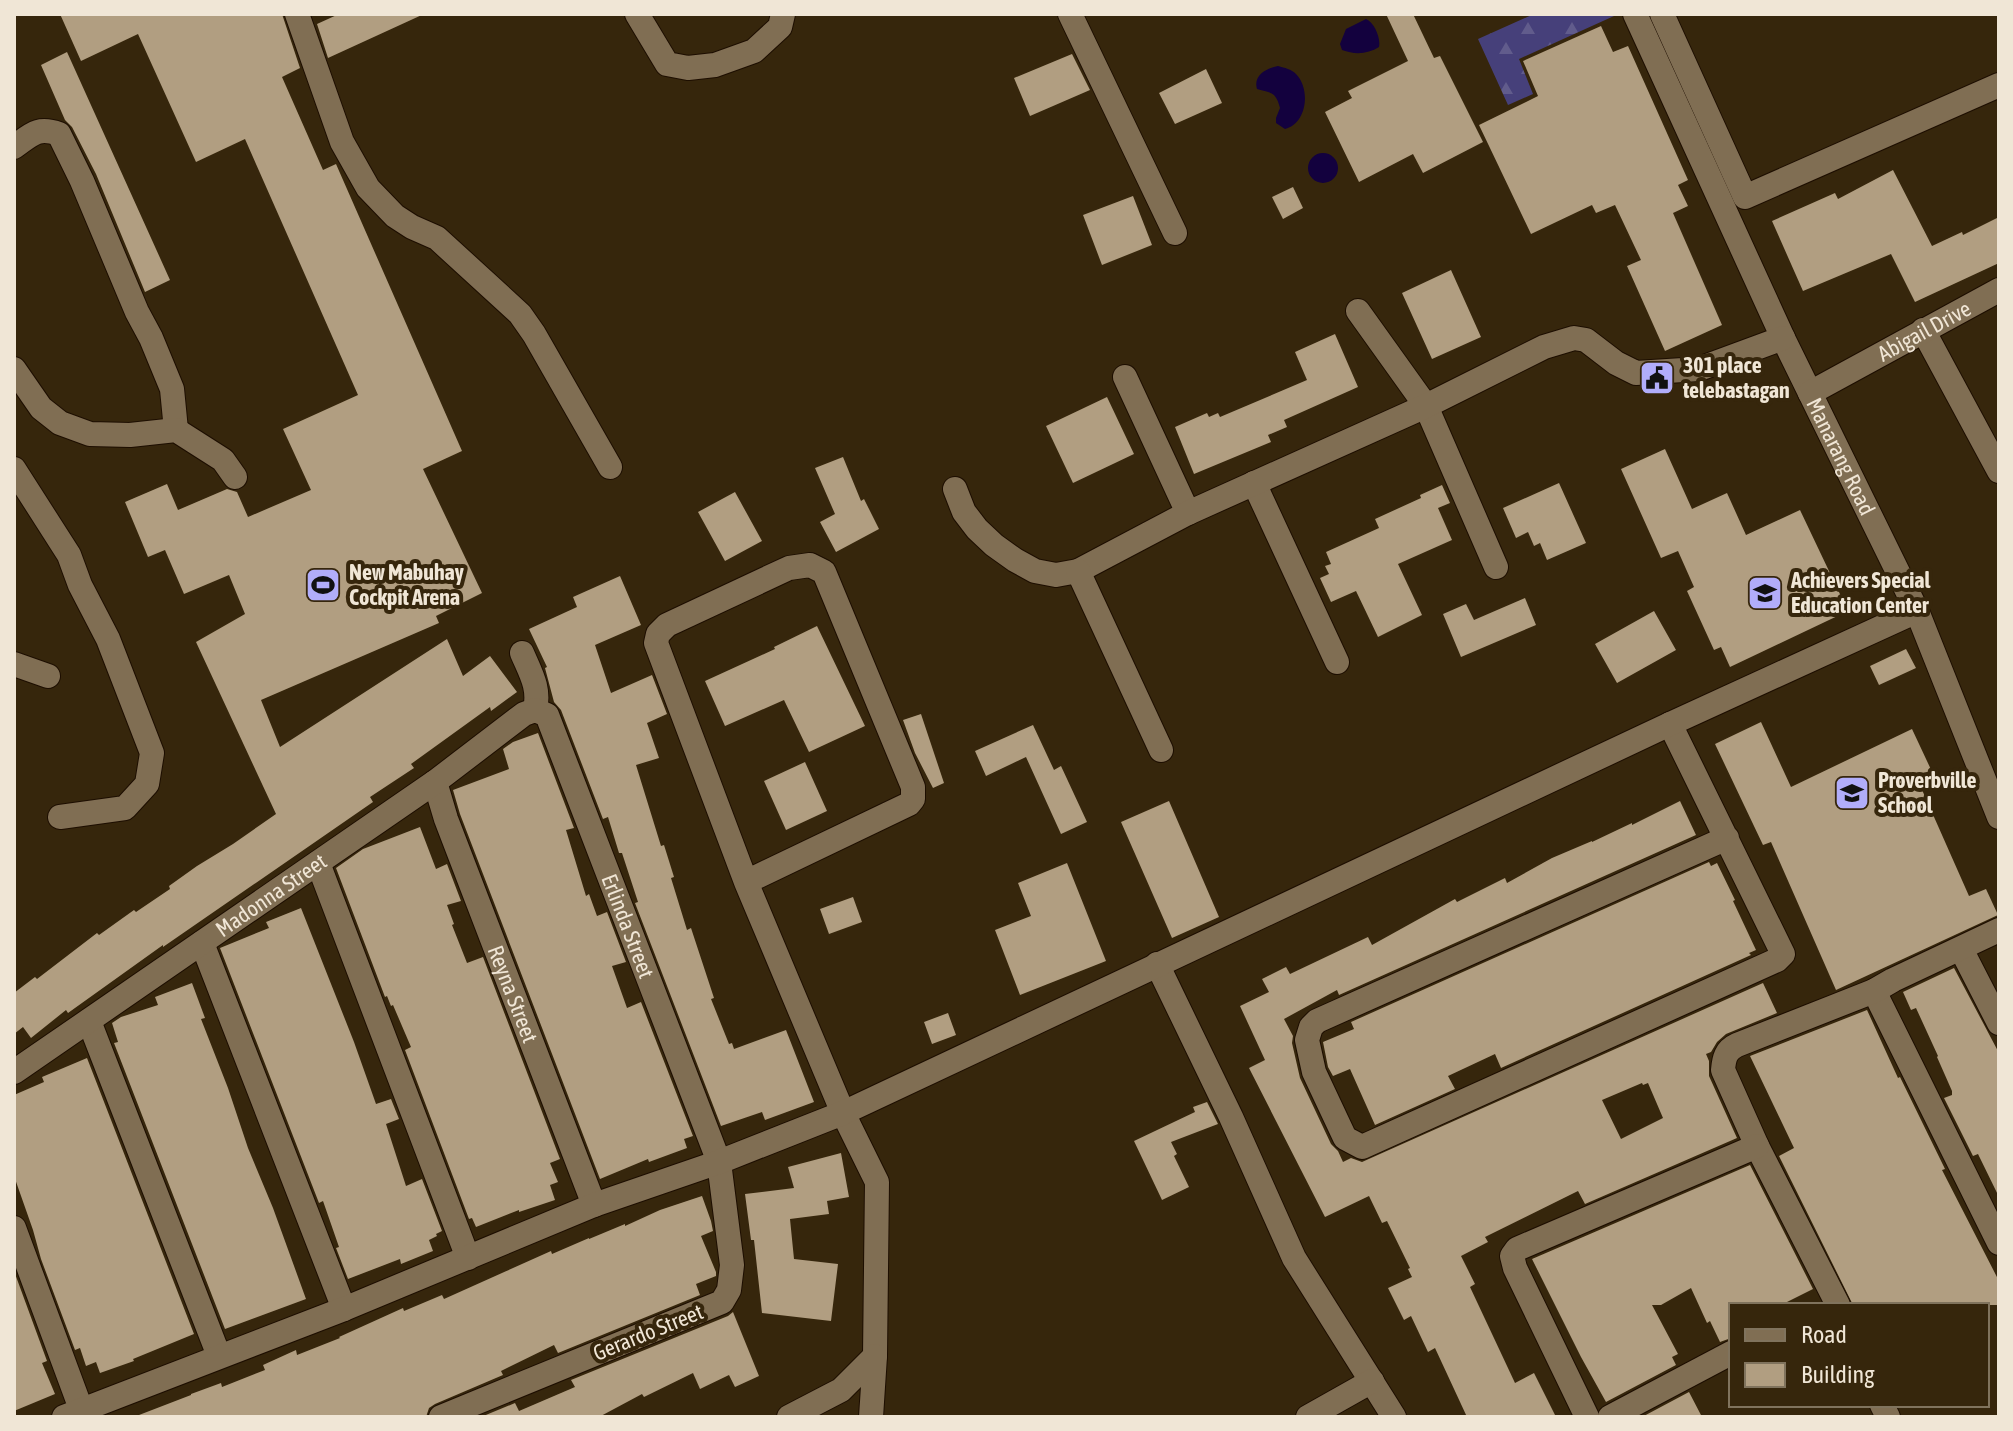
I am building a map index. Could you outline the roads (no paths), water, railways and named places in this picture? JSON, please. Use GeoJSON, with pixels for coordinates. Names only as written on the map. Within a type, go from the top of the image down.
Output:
{"type":"FeatureCollection","features":[{"type":"Feature","properties":{"kind":"street"},"geometry":{"type":"LineString","coordinates":[[297,14],[342,142],[368,188],[395,216],[437,238],[520,314],[610,467]]}},
{"type":"Feature","properties":{"kind":"street"},"geometry":{"type":"LineString","coordinates":[[637,14],[667,64],[688,68],[715,65],[754,51],[780,27],[783,14]]}},
{"type":"Feature","properties":{"kind":"street"},"geometry":{"type":"LineString","coordinates":[[1070,14],[1175,233]]}},
{"type":"Feature","properties":{"kind":"street","name":"Manarang Road"},"geometry":{"type":"LineString","coordinates":[[1635,14],[1783,338],[1917,611],[1999,817]]}},
{"type":"Feature","properties":{"kind":"street"},"geometry":{"type":"LineString","coordinates":[[1662,14],[1745,197],[1999,85]]}},
{"type":"Feature","properties":{"kind":"street"},"geometry":{"type":"LineString","coordinates":[[14,147],[33,134],[46,130],[59,134],[172,389],[176,430]]}},
{"type":"Feature","properties":{"kind":"street","name":"Abigail Drive"},"geometry":{"type":"LineString","coordinates":[[1810,393],[1999,290]]}},
{"type":"Feature","properties":{"kind":"street"},"geometry":{"type":"LineString","coordinates":[[1358,311],[1426,406],[1496,567]]}},
{"type":"Feature","properties":{"kind":"street"},"geometry":{"type":"LineString","coordinates":[[1923,330],[1999,471]]}},
{"type":"Feature","properties":{"kind":"street"},"geometry":{"type":"LineString","coordinates":[[955,489],[964,512],[977,529],[1015,560],[1035,571],[1056,575],[1078,571],[1188,513],[1426,406],[1544,347],[1574,338],[1586,340],[1616,363],[1636,373],[1699,369],[1783,338]]}},
{"type":"Feature","properties":{"kind":"street"},"geometry":{"type":"LineString","coordinates":[[14,369],[41,408],[60,423],[90,434],[130,435],[176,430],[223,460],[235,477]]}},
{"type":"Feature","properties":{"kind":"street"},"geometry":{"type":"LineString","coordinates":[[1125,377],[1188,513]]}},
{"type":"Feature","properties":{"kind":"street"},"geometry":{"type":"LineString","coordinates":[[14,469],[69,555],[80,585],[108,639],[152,753],[147,784],[125,808],[60,817]]}},
{"type":"Feature","properties":{"kind":"street"},"geometry":{"type":"LineString","coordinates":[[1254,483],[1337,662]]}},
{"type":"Feature","properties":{"kind":"street"},"geometry":{"type":"LineString","coordinates":[[746,882],[909,804],[914,793],[824,572],[810,565],[789,568],[667,625],[658,634],[656,643],[746,882],[843,1113],[877,1182],[875,1356],[871,1417]]}},
{"type":"Feature","properties":{"kind":"street"},"geometry":{"type":"LineString","coordinates":[[1078,571],[1161,750]]}},
{"type":"Feature","properties":{"kind":"street"},"geometry":{"type":"LineString","coordinates":[[14,1228],[77,1415],[594,1205],[719,1162],[843,1113],[1917,611]]}},
{"type":"Feature","properties":{"kind":"street"},"geometry":{"type":"LineString","coordinates":[[522,653],[538,697],[530,712]]}},
{"type":"Feature","properties":{"kind":"street"},"geometry":{"type":"LineString","coordinates":[[14,664],[48,676]]}},
{"type":"Feature","properties":{"kind":"street","name":"Madonna Street"},"geometry":{"type":"LineString","coordinates":[[14,1072],[435,782],[530,712]]}},
{"type":"Feature","properties":{"kind":"street","name":"Erlinda Street"},"geometry":{"type":"LineString","coordinates":[[530,712],[547,715],[719,1162]]}},
{"type":"Feature","properties":{"kind":"street"},"geometry":{"type":"LineString","coordinates":[[1670,724],[1727,838],[1783,952],[1777,960],[1362,1147],[1345,1138],[1314,1072],[1307,1040],[1311,1027],[1317,1021],[1727,838]]}},
{"type":"Feature","properties":{"kind":"street","name":"Reyna Street"},"geometry":{"type":"LineString","coordinates":[[435,782],[446,819],[594,1205]]}},
{"type":"Feature","properties":{"kind":"street"},"geometry":{"type":"LineString","coordinates":[[318,863],[468,1258]]}},
{"type":"Feature","properties":{"kind":"street"},"geometry":{"type":"LineString","coordinates":[[1832,1303],[1723,1070],[1724,1057],[1731,1047],[1874,991],[1999,930]]}},
{"type":"Feature","properties":{"kind":"street"},"geometry":{"type":"LineString","coordinates":[[202,943],[344,1309]]}},
{"type":"Feature","properties":{"kind":"street"},"geometry":{"type":"LineString","coordinates":[[1961,949],[1999,1023]]}},
{"type":"Feature","properties":{"kind":"street"},"geometry":{"type":"LineString","coordinates":[[1157,964],[1231,1117],[1294,1258],[1394,1417]]}},
{"type":"Feature","properties":{"kind":"street"},"geometry":{"type":"LineString","coordinates":[[1874,991],[1999,1243]]}},
{"type":"Feature","properties":{"kind":"street"},"geometry":{"type":"LineString","coordinates":[[89,1021],[219,1356]]}},
{"type":"Feature","properties":{"kind":"street"},"geometry":{"type":"LineString","coordinates":[[1587,1417],[1512,1256],[1517,1249],[1757,1146]]}},
{"type":"Feature","properties":{"kind":"street","name":"Gerardo Street"},"geometry":{"type":"LineString","coordinates":[[441,1417],[722,1302],[731,1282],[732,1265],[719,1162]]}},
{"type":"Feature","properties":{"kind":"street"},"geometry":{"type":"LineString","coordinates":[[1610,1417],[1729,1354]]}},
{"type":"Feature","properties":{"kind":"street"},"geometry":{"type":"LineString","coordinates":[[789,1417],[841,1390],[875,1356]]}},
{"type":"Feature","properties":{"kind":"street"},"geometry":{"type":"LineString","coordinates":[[1308,1417],[1372,1381]]}},
{"type":"Feature","properties":{"kind":"place","name":"301 place telebastagan"},"geometry":{"type":"Point","coordinates":[1657,378]}},
{"type":"Feature","properties":{"kind":"place","name":"New Mabuhay Cockpit Arena"},"geometry":{"type":"Point","coordinates":[323,585]}},
{"type":"Feature","properties":{"kind":"place","name":"Achievers Special Education Center"},"geometry":{"type":"Point","coordinates":[1765,593]}},
{"type":"Feature","properties":{"kind":"place","name":"Proverbville School"},"geometry":{"type":"Point","coordinates":[1852,793]}}]}
